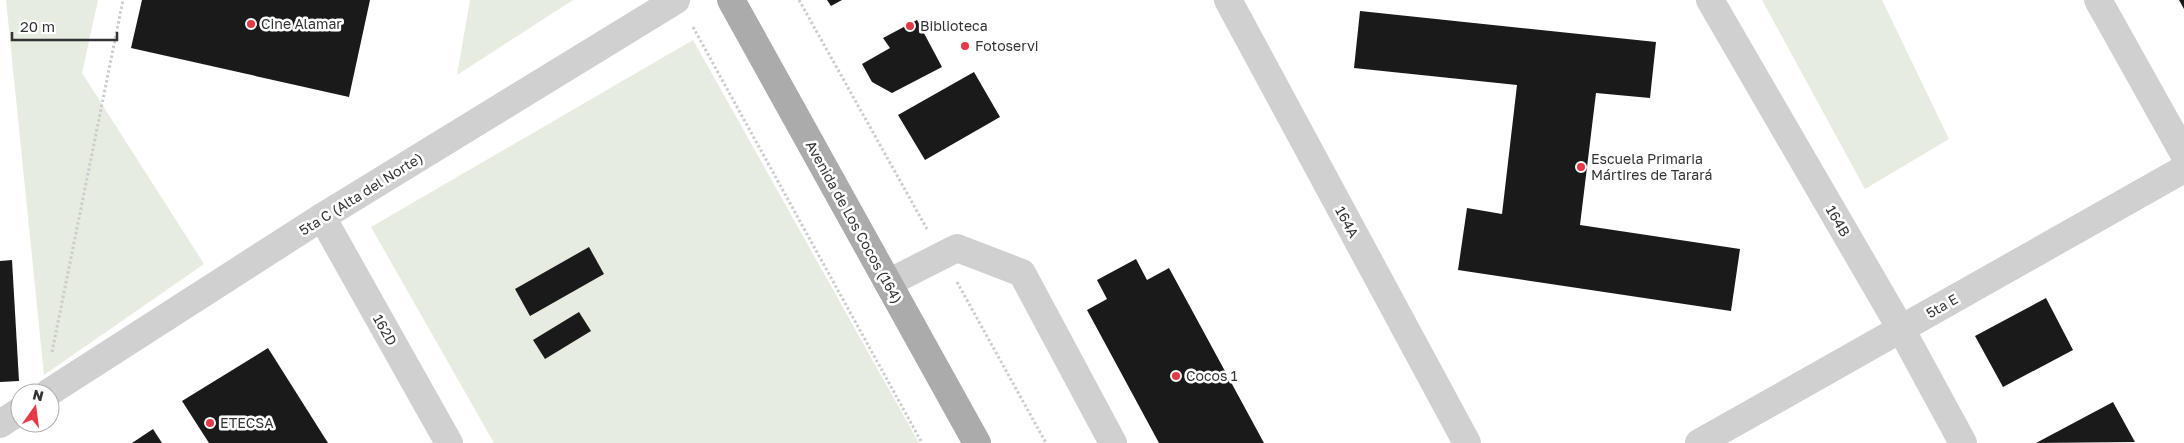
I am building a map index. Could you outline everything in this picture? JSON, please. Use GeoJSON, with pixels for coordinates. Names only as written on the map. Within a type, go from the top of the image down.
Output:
{"type":"FeatureCollection","features":[{"type":"Feature","properties":{"kind":"main road","name":"Avenida de Los Cocos (164)"},"geometry":{"type":"LineString","coordinates":[[731,0],[977,443]]}},
{"type":"Feature","properties":{"kind":"street","name":"5ta C (Alta del Norte)"},"geometry":{"type":"LineString","coordinates":[[60,385],[322,218],[676,0]]}},
{"type":"Feature","properties":{"kind":"street","name":"164A"},"geometry":{"type":"LineString","coordinates":[[1228,0],[1467,443]]}},
{"type":"Feature","properties":{"kind":"street","name":"164B"},"geometry":{"type":"LineString","coordinates":[[1710,0],[1901,329],[1963,443]]}},
{"type":"Feature","properties":{"kind":"street"},"geometry":{"type":"LineString","coordinates":[[2098,0],[2184,154]]}},
{"type":"Feature","properties":{"kind":"street","name":"5ta E"},"geometry":{"type":"LineString","coordinates":[[1699,443],[2184,169]]}},
{"type":"Feature","properties":{"kind":"street","name":"162D"},"geometry":{"type":"LineString","coordinates":[[322,218],[449,443]]}},
{"type":"Feature","properties":{"kind":"street"},"geometry":{"type":"LineString","coordinates":[[888,283],[957,248],[1022,273],[1113,443]]}},
{"type":"Feature","properties":{"kind":"path"},"geometry":{"type":"LineString","coordinates":[[52,355],[123,0]]}},
{"type":"Feature","properties":{"kind":"path"},"geometry":{"type":"LineString","coordinates":[[800,0],[1046,443]]}},
{"type":"Feature","properties":{"kind":"path"},"geometry":{"type":"LineString","coordinates":[[692,26],[922,443]]}},
{"type":"Feature","properties":{"kind":"shaded area"},"geometry":{"type":"Polygon","coordinates":[[[6,0],[98,0],[82,73],[204,264],[44,375],[6,0]]]}},
{"type":"Feature","properties":{"kind":"shaded area"},"geometry":{"type":"Polygon","coordinates":[[[470,0],[573,0],[457,75],[470,0]]]}},
{"type":"Feature","properties":{"kind":"shaded area"},"geometry":{"type":"Polygon","coordinates":[[[1762,0],[1882,0],[1949,139],[1865,189],[1762,0]]]}},
{"type":"Feature","properties":{"kind":"shaded area"},"geometry":{"type":"Polygon","coordinates":[[[693,40],[919,443],[494,443],[371,227],[693,40]]]}},
{"type":"Feature","properties":{"kind":"building","name":"Cine Alamar"},"geometry":{"type":"Polygon","coordinates":[[[142,0],[370,0],[349,97],[131,48],[142,0]]]}},
{"type":"Feature","properties":{"kind":"building"},"geometry":{"type":"Polygon","coordinates":[[[827,0],[842,0],[831,6],[827,0]]]}},
{"type":"Feature","properties":{"kind":"building"},"geometry":{"type":"Polygon","coordinates":[[[2179,0],[2184,0],[2184,9],[2179,0]]]}},
{"type":"Feature","properties":{"kind":"building"},"geometry":{"type":"Polygon","coordinates":[[[1360,11],[1656,42],[1650,98],[1596,93],[1580,225],[1740,249],[1731,311],[1458,270],[1467,208],[1502,214],[1517,85],[1354,68],[1360,11]]]}},
{"type":"Feature","properties":{"kind":"building"},"geometry":{"type":"Polygon","coordinates":[[[917,20],[942,67],[892,93],[872,82],[862,64],[890,48],[883,38],[917,20]]]}},
{"type":"Feature","properties":{"kind":"building"},"geometry":{"type":"Polygon","coordinates":[[[974,72],[1000,117],[925,160],[898,115],[974,72]]]}},
{"type":"Feature","properties":{"kind":"building"},"geometry":{"type":"Polygon","coordinates":[[[589,247],[604,274],[530,316],[515,289],[589,247]]]}},
{"type":"Feature","properties":{"kind":"building","name":"Cocos 1"},"geometry":{"type":"Polygon","coordinates":[[[1136,259],[1147,280],[1169,268],[1264,443],[1159,443],[1087,310],[1107,299],[1097,280],[1136,259]]]}},
{"type":"Feature","properties":{"kind":"building"},"geometry":{"type":"Polygon","coordinates":[[[12,260],[19,381],[0,382],[0,261],[12,260]]]}},
{"type":"Feature","properties":{"kind":"building"},"geometry":{"type":"Polygon","coordinates":[[[2046,298],[2073,350],[2003,387],[1975,336],[2046,298]]]}},
{"type":"Feature","properties":{"kind":"building"},"geometry":{"type":"Polygon","coordinates":[[[579,312],[591,331],[545,359],[533,340],[579,312]]]}},
{"type":"Feature","properties":{"kind":"building"},"geometry":{"type":"Polygon","coordinates":[[[268,348],[328,443],[209,443],[182,401],[268,348]]]}},
{"type":"Feature","properties":{"kind":"building"},"geometry":{"type":"Polygon","coordinates":[[[2113,402],[2135,442],[2036,443],[2113,402]]]}},
{"type":"Feature","properties":{"kind":"building"},"geometry":{"type":"Polygon","coordinates":[[[153,429],[162,443],[132,443],[153,429]]]}},
{"type":"Feature","properties":{"kind":"place","name":"Cine Alamar"},"geometry":{"type":"Point","coordinates":[251,24]}},
{"type":"Feature","properties":{"kind":"place","name":"Biblioteca"},"geometry":{"type":"Point","coordinates":[910,26]}},
{"type":"Feature","properties":{"kind":"place","name":"Fotoservi"},"geometry":{"type":"Point","coordinates":[965,46]}},
{"type":"Feature","properties":{"kind":"place","name":"Escuela Primaria Mártires de Tarará"},"geometry":{"type":"Point","coordinates":[1581,167]}},
{"type":"Feature","properties":{"kind":"place","name":"Cocos 1"},"geometry":{"type":"Point","coordinates":[1176,376]}},
{"type":"Feature","properties":{"kind":"place","name":"ETECSA"},"geometry":{"type":"Point","coordinates":[210,423]}}]}
